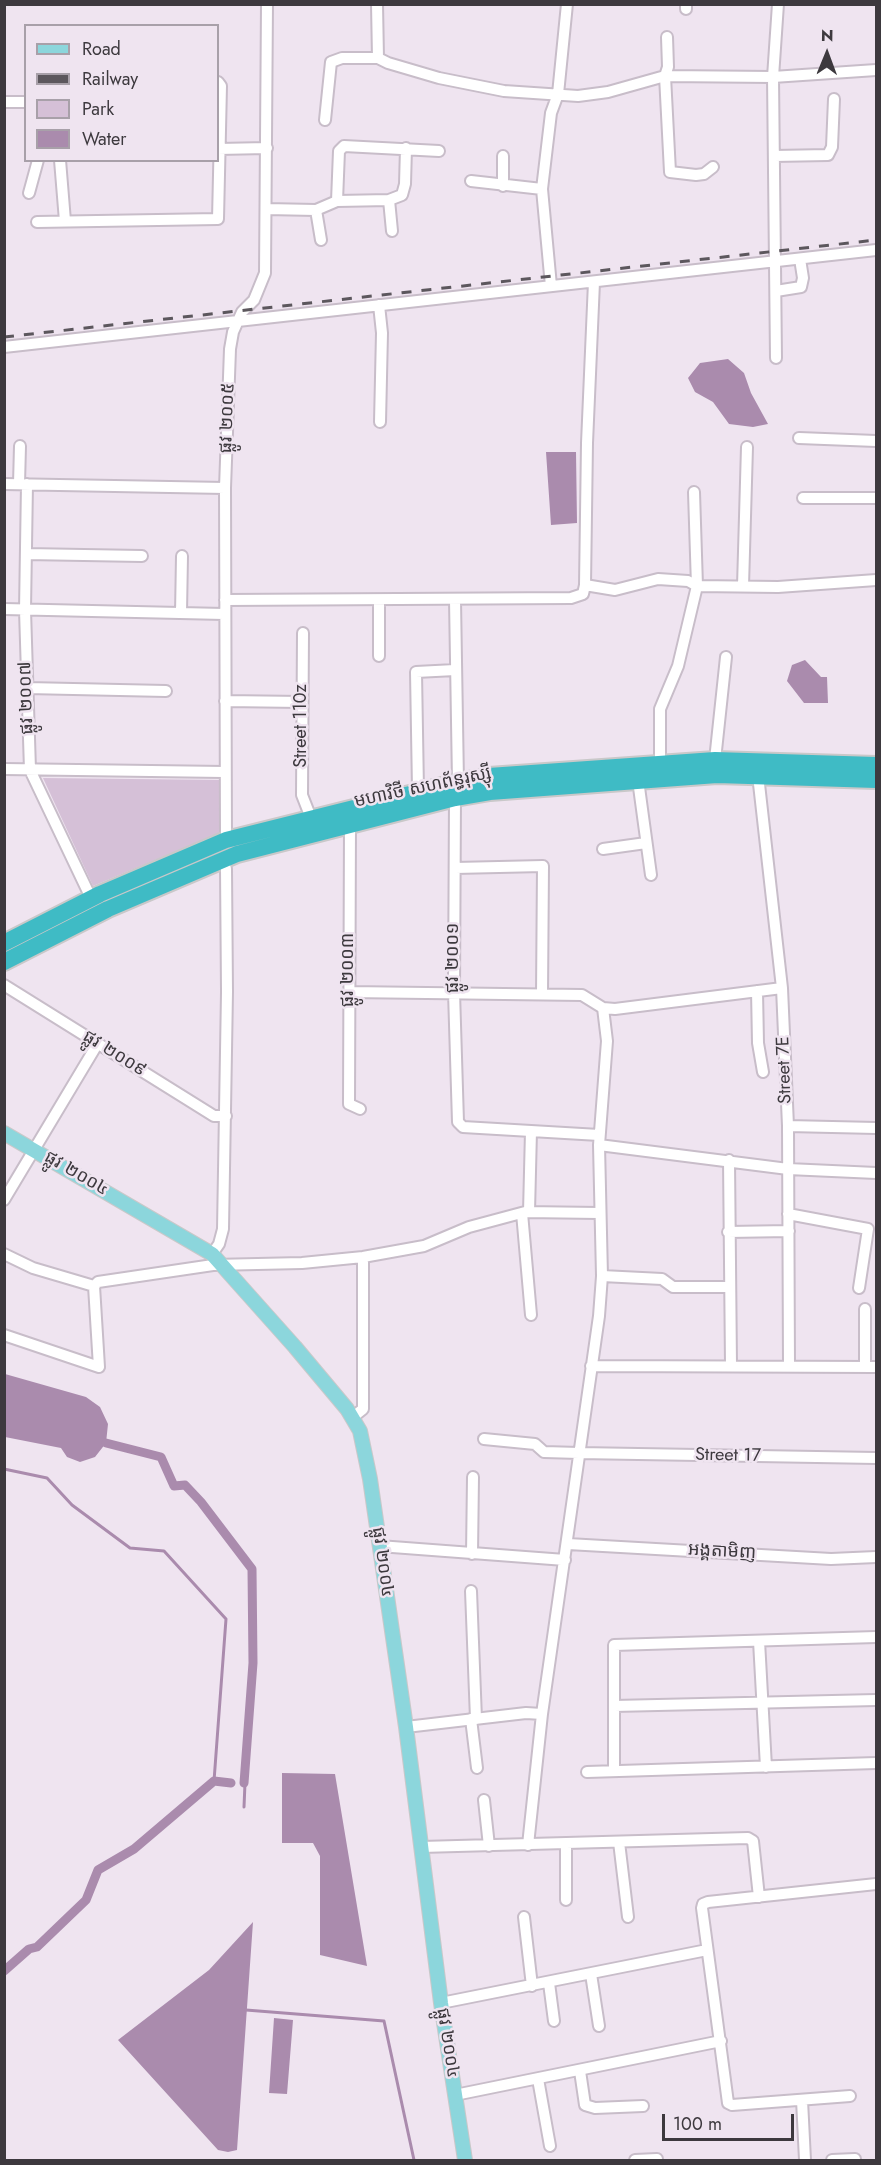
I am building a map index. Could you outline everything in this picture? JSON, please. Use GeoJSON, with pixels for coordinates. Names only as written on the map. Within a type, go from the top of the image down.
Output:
{"type":"FeatureCollection","features":[{"type":"Feature","properties":{"kind":"highway","name":"មហាវិថី សហព័ន្ធរុស្ស៊ី"},"geometry":{"type":"LineString","coordinates":[[4,943],[91,898],[226,840],[418,790],[490,792],[638,780],[690,769],[715,760],[876,765]]}},
{"type":"Feature","properties":{"kind":"highway","name":"មហាវិថី សហព័ន្ធរុស្ស៊ី"},"geometry":{"type":"LineString","coordinates":[[4,962],[108,909],[223,860],[350,824],[456,790],[489,776],[660,764],[758,775],[876,780]]}},
{"type":"Feature","properties":{"kind":"main road","name":"ផ្លូវ ២០០៤"},"geometry":{"type":"LineString","coordinates":[[4,1133],[212,1254],[352,1417],[365,1448],[380,1546],[406,1727],[441,2003],[465,2160]]}},
{"type":"Feature","properties":{"kind":"street","name":"ផ្លូវ ២០០៥"},"geometry":{"type":"LineString","coordinates":[[226,840],[224,772],[225,488],[230,349],[242,312],[254,300],[263,281],[267,148],[267,4]]}},
{"type":"Feature","properties":{"kind":"street"},"geometry":{"type":"LineString","coordinates":[[376,4],[378,58]]}},
{"type":"Feature","properties":{"kind":"street"},"geometry":{"type":"LineString","coordinates":[[551,286],[542,189],[551,113],[558,94],[567,4]]}},
{"type":"Feature","properties":{"kind":"street"},"geometry":{"type":"LineString","coordinates":[[776,358],[773,76],[778,4]]}},
{"type":"Feature","properties":{"kind":"street"},"geometry":{"type":"LineString","coordinates":[[667,37],[668,67],[665,76],[670,172],[696,175],[704,174],[713,167]]}},
{"type":"Feature","properties":{"kind":"street"},"geometry":{"type":"LineString","coordinates":[[325,120],[331,62],[342,58],[378,58],[388,63],[450,80],[504,91],[578,96],[608,92],[665,76],[773,76],[876,70]]}},
{"type":"Feature","properties":{"kind":"street"},"geometry":{"type":"LineString","coordinates":[[219,83],[221,86],[219,149],[267,148]]}},
{"type":"Feature","properties":{"kind":"street"},"geometry":{"type":"LineString","coordinates":[[774,156],[828,155],[832,147],[834,99]]}},
{"type":"Feature","properties":{"kind":"street"},"geometry":{"type":"LineString","coordinates":[[4,102],[24,102]]}},
{"type":"Feature","properties":{"kind":"street"},"geometry":{"type":"LineString","coordinates":[[337,201],[340,148],[406,148],[439,151]]}},
{"type":"Feature","properties":{"kind":"street"},"geometry":{"type":"LineString","coordinates":[[266,209],[316,210],[337,201],[389,200],[402,195],[405,183],[406,148]]}},
{"type":"Feature","properties":{"kind":"street"},"geometry":{"type":"LineString","coordinates":[[502,186],[503,156]]}},
{"type":"Feature","properties":{"kind":"street"},"geometry":{"type":"LineString","coordinates":[[29,193],[37,162]]}},
{"type":"Feature","properties":{"kind":"street"},"geometry":{"type":"LineString","coordinates":[[60,162],[65,221]]}},
{"type":"Feature","properties":{"kind":"street"},"geometry":{"type":"LineString","coordinates":[[37,222],[218,219],[219,162]]}},
{"type":"Feature","properties":{"kind":"street"},"geometry":{"type":"LineString","coordinates":[[471,181],[542,189]]}},
{"type":"Feature","properties":{"kind":"street"},"geometry":{"type":"LineString","coordinates":[[389,200],[392,231]]}},
{"type":"Feature","properties":{"kind":"street"},"geometry":{"type":"LineString","coordinates":[[316,210],[321,240]]}},
{"type":"Feature","properties":{"kind":"street"},"geometry":{"type":"LineString","coordinates":[[4,346],[876,250]]}},
{"type":"Feature","properties":{"kind":"street"},"geometry":{"type":"LineString","coordinates":[[776,291],[801,287],[803,278],[800,259]]}},
{"type":"Feature","properties":{"kind":"street"},"geometry":{"type":"LineString","coordinates":[[225,600],[455,600],[571,598],[583,594],[594,282]]}},
{"type":"Feature","properties":{"kind":"street"},"geometry":{"type":"LineString","coordinates":[[379,305],[382,333],[380,422]]}},
{"type":"Feature","properties":{"kind":"street"},"geometry":{"type":"LineString","coordinates":[[799,438],[876,441]]}},
{"type":"Feature","properties":{"kind":"street","name":"ផ្លូវ ២០០៧"},"geometry":{"type":"LineString","coordinates":[[20,446],[26,554],[25,610],[30,770],[91,898]]}},
{"type":"Feature","properties":{"kind":"street"},"geometry":{"type":"LineString","coordinates":[[743,586],[747,447]]}},
{"type":"Feature","properties":{"kind":"street"},"geometry":{"type":"LineString","coordinates":[[4,484],[225,488]]}},
{"type":"Feature","properties":{"kind":"street"},"geometry":{"type":"LineString","coordinates":[[660,764],[660,709],[678,666],[697,586],[694,492]]}},
{"type":"Feature","properties":{"kind":"street"},"geometry":{"type":"LineString","coordinates":[[803,498],[876,498]]}},
{"type":"Feature","properties":{"kind":"street"},"geometry":{"type":"LineString","coordinates":[[26,554],[142,556]]}},
{"type":"Feature","properties":{"kind":"street"},"geometry":{"type":"LineString","coordinates":[[181,613],[182,556]]}},
{"type":"Feature","properties":{"kind":"street"},"geometry":{"type":"LineString","coordinates":[[585,585],[615,590],[658,579],[688,581],[697,586],[778,587],[876,580]]}},
{"type":"Feature","properties":{"kind":"street"},"geometry":{"type":"LineString","coordinates":[[378,656],[379,600]]}},
{"type":"Feature","properties":{"kind":"street","name":"ផ្លូវ ២០០១"},"geometry":{"type":"LineString","coordinates":[[455,600],[456,1119],[463,1127],[531,1131]]}},
{"type":"Feature","properties":{"kind":"street"},"geometry":{"type":"LineString","coordinates":[[4,609],[224,614]]}},
{"type":"Feature","properties":{"kind":"street","name":"Street 110z"},"geometry":{"type":"LineString","coordinates":[[303,633],[302,795],[310,818]]}},
{"type":"Feature","properties":{"kind":"street"},"geometry":{"type":"LineString","coordinates":[[715,760],[726,657]]}},
{"type":"Feature","properties":{"kind":"street"},"geometry":{"type":"LineString","coordinates":[[418,790],[416,672],[455,670]]}},
{"type":"Feature","properties":{"kind":"street"},"geometry":{"type":"LineString","coordinates":[[27,688],[166,691]]}},
{"type":"Feature","properties":{"kind":"street"},"geometry":{"type":"LineString","coordinates":[[225,701],[302,702]]}},
{"type":"Feature","properties":{"kind":"street"},"geometry":{"type":"LineString","coordinates":[[4,769],[224,772]]}},
{"type":"Feature","properties":{"kind":"street","name":"Street 7E"},"geometry":{"type":"LineString","coordinates":[[758,775],[782,988],[788,1126],[789,1366]]}},
{"type":"Feature","properties":{"kind":"street"},"geometry":{"type":"LineString","coordinates":[[638,780],[651,875]]}},
{"type":"Feature","properties":{"kind":"street","name":"ផ្លូវ ២០០៣"},"geometry":{"type":"LineString","coordinates":[[350,824],[349,1104],[360,1110]]}},
{"type":"Feature","properties":{"kind":"street"},"geometry":{"type":"LineString","coordinates":[[603,849],[646,843]]}},
{"type":"Feature","properties":{"kind":"street"},"geometry":{"type":"LineString","coordinates":[[212,1254],[219,1244],[223,1229],[226,1116],[226,869],[223,860]]}},
{"type":"Feature","properties":{"kind":"street"},"geometry":{"type":"LineString","coordinates":[[454,868],[543,866],[542,994]]}},
{"type":"Feature","properties":{"kind":"street","name":"ផ្លូវ ២០០៩"},"geometry":{"type":"LineString","coordinates":[[4,985],[214,1116],[226,1116]]}},
{"type":"Feature","properties":{"kind":"street"},"geometry":{"type":"LineString","coordinates":[[349,992],[582,995],[603,1008],[782,988]]}},
{"type":"Feature","properties":{"kind":"street"},"geometry":{"type":"LineString","coordinates":[[757,991],[758,1043],[763,1072]]}},
{"type":"Feature","properties":{"kind":"street"},"geometry":{"type":"LineString","coordinates":[[528,1845],[542,1714],[568,1544],[602,1276],[599,1140],[606,1062],[606,1019],[603,1008]]}},
{"type":"Feature","properties":{"kind":"street"},"geometry":{"type":"LineString","coordinates":[[4,1200],[98,1043]]}},
{"type":"Feature","properties":{"kind":"street"},"geometry":{"type":"LineString","coordinates":[[788,1126],[876,1128]]}},
{"type":"Feature","properties":{"kind":"street"},"geometry":{"type":"LineString","coordinates":[[531,1315],[525,1213],[531,1131],[788,1169],[876,1173]]}},
{"type":"Feature","properties":{"kind":"street"},"geometry":{"type":"LineString","coordinates":[[729,1160],[731,1365]]}},
{"type":"Feature","properties":{"kind":"street"},"geometry":{"type":"LineString","coordinates":[[94,1286],[98,1282],[222,1264],[302,1263],[363,1257],[424,1246],[469,1227],[525,1213],[599,1213]]}},
{"type":"Feature","properties":{"kind":"street"},"geometry":{"type":"LineString","coordinates":[[788,1214],[868,1229],[871,1243],[859,1288]]}},
{"type":"Feature","properties":{"kind":"street"},"geometry":{"type":"LineString","coordinates":[[728,1232],[789,1231]]}},
{"type":"Feature","properties":{"kind":"street"},"geometry":{"type":"LineString","coordinates":[[4,1254],[33,1268],[94,1286]]}},
{"type":"Feature","properties":{"kind":"street"},"geometry":{"type":"LineString","coordinates":[[352,1417],[363,1409],[363,1257]]}},
{"type":"Feature","properties":{"kind":"street"},"geometry":{"type":"LineString","coordinates":[[602,1276],[662,1279],[673,1287],[729,1287]]}},
{"type":"Feature","properties":{"kind":"street"},"geometry":{"type":"LineString","coordinates":[[4,1335],[99,1366],[94,1286]]}},
{"type":"Feature","properties":{"kind":"street"},"geometry":{"type":"LineString","coordinates":[[591,1366],[871,1367],[865,1309]]}},
{"type":"Feature","properties":{"kind":"street","name":"Street 17"},"geometry":{"type":"LineString","coordinates":[[484,1438],[535,1444],[544,1452],[579,1454],[876,1458]]}},
{"type":"Feature","properties":{"kind":"street"},"geometry":{"type":"LineString","coordinates":[[472,1554],[473,1477]]}},
{"type":"Feature","properties":{"kind":"street","name":"អង្គតាមិញ"},"geometry":{"type":"LineString","coordinates":[[568,1544],[831,1558],[876,1557]]}},
{"type":"Feature","properties":{"kind":"street"},"geometry":{"type":"LineString","coordinates":[[380,1546],[565,1560]]}},
{"type":"Feature","properties":{"kind":"street"},"geometry":{"type":"LineString","coordinates":[[471,1591],[477,1768]]}},
{"type":"Feature","properties":{"kind":"street"},"geometry":{"type":"LineString","coordinates":[[614,1771],[614,1645],[876,1637]]}},
{"type":"Feature","properties":{"kind":"street"},"geometry":{"type":"LineString","coordinates":[[759,1641],[766,1767]]}},
{"type":"Feature","properties":{"kind":"street"},"geometry":{"type":"LineString","coordinates":[[614,1706],[876,1700]]}},
{"type":"Feature","properties":{"kind":"street"},"geometry":{"type":"LineString","coordinates":[[406,1727],[542,1714]]}},
{"type":"Feature","properties":{"kind":"street"},"geometry":{"type":"LineString","coordinates":[[587,1773],[876,1763]]}},
{"type":"Feature","properties":{"kind":"street"},"geometry":{"type":"LineString","coordinates":[[484,1800],[489,1846]]}},
{"type":"Feature","properties":{"kind":"street"},"geometry":{"type":"LineString","coordinates":[[420,1847],[748,1838],[753,1841],[759,1897]]}},
{"type":"Feature","properties":{"kind":"street"},"geometry":{"type":"LineString","coordinates":[[619,1842],[628,1917]]}},
{"type":"Feature","properties":{"kind":"street"},"geometry":{"type":"LineString","coordinates":[[566,1844],[566,1900]]}},
{"type":"Feature","properties":{"kind":"street"},"geometry":{"type":"LineString","coordinates":[[850,2096],[728,2103],[703,1904],[876,1884]]}},
{"type":"Feature","properties":{"kind":"street"},"geometry":{"type":"LineString","coordinates":[[524,1917],[532,1986]]}},
{"type":"Feature","properties":{"kind":"street"},"geometry":{"type":"LineString","coordinates":[[441,2003],[707,1950]]}},
{"type":"Feature","properties":{"kind":"street"},"geometry":{"type":"LineString","coordinates":[[591,1974],[599,2026]]}},
{"type":"Feature","properties":{"kind":"street"},"geometry":{"type":"LineString","coordinates":[[549,1983],[554,2021]]}},
{"type":"Feature","properties":{"kind":"street"},"geometry":{"type":"LineString","coordinates":[[455,2095],[721,2041]]}},
{"type":"Feature","properties":{"kind":"street"},"geometry":{"type":"LineString","coordinates":[[580,2071],[585,2105],[595,2108],[643,2106]]}},
{"type":"Feature","properties":{"kind":"street"},"geometry":{"type":"LineString","coordinates":[[538,2079],[550,2146]]}},
{"type":"Feature","properties":{"kind":"street"},"geometry":{"type":"LineString","coordinates":[[802,2100],[806,2160]]}},
{"type":"Feature","properties":{"kind":"street"},"geometry":{"type":"LineString","coordinates":[[832,2160],[855,2158]]}},
{"type":"Feature","properties":{"kind":"street"},"geometry":{"type":"LineString","coordinates":[[634,2160],[657,2159]]}},
{"type":"Feature","properties":{"kind":"green space"},"geometry":{"type":"Polygon","coordinates":[[[43,778],[220,780],[220,833],[93,886],[43,778]]]}},
{"type":"Feature","properties":{"kind":"water"},"geometry":{"type":"Polygon","coordinates":[[[728,359],[744,373],[751,393],[768,424],[753,427],[729,424],[713,402],[695,392],[688,378],[700,363],[728,359]]]}},
{"type":"Feature","properties":{"kind":"water"},"geometry":{"type":"Polygon","coordinates":[[[546,452],[576,452],[577,523],[551,525],[546,452]]]}},
{"type":"Feature","properties":{"kind":"water"},"geometry":{"type":"Polygon","coordinates":[[[805,660],[821,677],[827,677],[828,703],[804,703],[787,681],[792,665],[805,660]]]}},
{"type":"Feature","properties":{"kind":"water"},"geometry":{"type":"Polygon","coordinates":[[[5,1374],[86,1397],[100,1407],[108,1424],[106,1443],[95,1457],[80,1462],[67,1457],[61,1448],[5,1437],[5,1374]]]}},
{"type":"Feature","properties":{"kind":"water"},"geometry":{"type":"Polygon","coordinates":[[[282,1773],[335,1774],[367,1966],[320,1955],[320,1856],[313,1843],[282,1843],[282,1773]]]}},
{"type":"Feature","properties":{"kind":"water"},"geometry":{"type":"Polygon","coordinates":[[[253,1922],[237,2150],[228,2152],[218,2150],[118,2040],[209,1970],[253,1922]]]}},
{"type":"Feature","properties":{"kind":"water"},"geometry":{"type":"Polygon","coordinates":[[[274,2018],[293,2020],[287,2094],[269,2093],[274,2018]]]}},
{"type":"Feature","properties":{"kind":"waterway"},"geometry":{"type":"LineString","coordinates":[[106,1443],[161,1457],[174,1486],[185,1485],[201,1502],[252,1569],[253,1663],[244,1783]]}},
{"type":"Feature","properties":{"kind":"waterway"},"geometry":{"type":"LineString","coordinates":[[4,1469],[47,1478],[72,1505],[130,1548],[164,1551],[226,1619],[214,1781]]}},
{"type":"Feature","properties":{"kind":"waterway"},"geometry":{"type":"LineString","coordinates":[[4,1971],[29,1949],[37,1947],[86,1900],[98,1870],[134,1849],[214,1781],[231,1783]]}},
{"type":"Feature","properties":{"kind":"waterway"},"geometry":{"type":"LineString","coordinates":[[244,1807],[245,1783]]}},
{"type":"Feature","properties":{"kind":"waterway"},"geometry":{"type":"LineString","coordinates":[[246,2010],[384,2021],[414,2160]]}},
{"type":"Feature","properties":{"kind":"railway"},"geometry":{"type":"LineString","coordinates":[[4,337],[876,240]]}}]}
